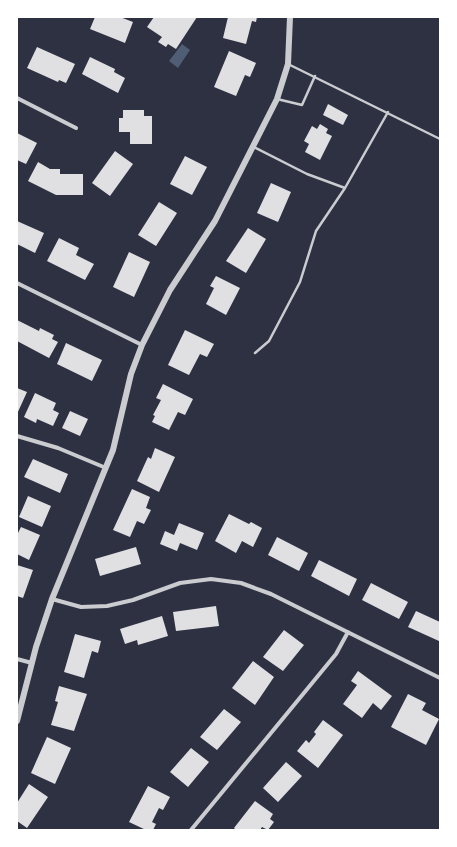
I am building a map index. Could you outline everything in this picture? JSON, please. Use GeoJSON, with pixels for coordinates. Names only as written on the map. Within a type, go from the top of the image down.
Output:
{"type":"FeatureCollection","features":[{"type":"Feature","properties":{"kind":"street"},"geometry":{"type":"LineString","coordinates":[[17,721],[32,662],[52,599],[73,543],[113,450],[126,388],[142,345],[170,290],[215,221],[277,99],[288,64],[290,17]]}},
{"type":"Feature","properties":{"kind":"street"},"geometry":{"type":"LineString","coordinates":[[17,98],[76,128]]}},
{"type":"Feature","properties":{"kind":"street"},"geometry":{"type":"LineString","coordinates":[[17,283],[142,345]]}},
{"type":"Feature","properties":{"kind":"street"},"geometry":{"type":"LineString","coordinates":[[17,436],[58,448],[106,468]]}},
{"type":"Feature","properties":{"kind":"street"},"geometry":{"type":"LineString","coordinates":[[52,599],[81,607],[107,606],[133,600],[180,583],[203,580],[226,580],[241,583],[272,594],[440,678]]}},
{"type":"Feature","properties":{"kind":"street"},"geometry":{"type":"LineString","coordinates":[[191,830],[336,654],[348,632]]}},
{"type":"Feature","properties":{"kind":"street"},"geometry":{"type":"LineString","coordinates":[[17,658],[32,662]]}},
{"type":"Feature","properties":{"kind":"lane"},"geometry":{"type":"LineString","coordinates":[[288,64],[388,112],[440,139]]}},
{"type":"Feature","properties":{"kind":"lane"},"geometry":{"type":"LineString","coordinates":[[277,99],[302,105],[315,76]]}},
{"type":"Feature","properties":{"kind":"lane"},"geometry":{"type":"LineString","coordinates":[[255,353],[269,341],[300,282],[316,231],[345,188],[388,112]]}},
{"type":"Feature","properties":{"kind":"lane"},"geometry":{"type":"LineString","coordinates":[[253,147],[307,174],[345,188]]}},
{"type":"Feature","properties":{"kind":"water"},"geometry":{"type":"Polygon","coordinates":[[[182,44],[190,50],[178,68],[169,61],[182,44]]]}},
{"type":"Feature","properties":{"kind":"building"},"geometry":{"type":"Polygon","coordinates":[[[95,17],[120,17],[133,22],[125,43],[90,29],[95,17]]]}},
{"type":"Feature","properties":{"kind":"building"},"geometry":{"type":"Polygon","coordinates":[[[154,17],[197,17],[176,49],[168,44],[166,47],[158,42],[162,37],[147,27],[154,17]]]}},
{"type":"Feature","properties":{"kind":"building"},"geometry":{"type":"Polygon","coordinates":[[[228,17],[257,17],[256,22],[252,21],[246,44],[223,38],[228,17]]]}},
{"type":"Feature","properties":{"kind":"building"},"geometry":{"type":"Polygon","coordinates":[[[37,47],[75,64],[66,83],[59,80],[58,82],[27,68],[37,47]]]}},
{"type":"Feature","properties":{"kind":"building"},"geometry":{"type":"Polygon","coordinates":[[[229,51],[256,63],[250,77],[245,75],[236,96],[214,87],[229,51]]]}},
{"type":"Feature","properties":{"kind":"building"},"geometry":{"type":"Polygon","coordinates":[[[90,57],[115,69],[114,72],[125,78],[118,93],[82,74],[90,57]]]}},
{"type":"Feature","properties":{"kind":"building"},"geometry":{"type":"Polygon","coordinates":[[[328,104],[348,115],[343,125],[323,115],[328,104]]]}},
{"type":"Feature","properties":{"kind":"building"},"geometry":{"type":"Polygon","coordinates":[[[123,110],[144,110],[144,116],[152,116],[152,144],[130,144],[130,132],[119,132],[119,118],[123,118],[123,110]]]}},
{"type":"Feature","properties":{"kind":"building"},"geometry":{"type":"Polygon","coordinates":[[[320,124],[328,129],[326,133],[332,136],[320,160],[305,152],[309,144],[304,141],[312,126],[317,129],[320,124]]]}},
{"type":"Feature","properties":{"kind":"building"},"geometry":{"type":"Polygon","coordinates":[[[17,133],[37,143],[26,164],[17,160],[17,133]]]}},
{"type":"Feature","properties":{"kind":"building"},"geometry":{"type":"Polygon","coordinates":[[[115,151],[133,164],[110,196],[92,183],[115,151]]]}},
{"type":"Feature","properties":{"kind":"building"},"geometry":{"type":"Polygon","coordinates":[[[185,156],[207,167],[192,195],[170,184],[185,156]]]}},
{"type":"Feature","properties":{"kind":"building"},"geometry":{"type":"Polygon","coordinates":[[[38,162],[50,169],[60,169],[60,174],[83,174],[83,195],[56,195],[28,181],[38,162]]]}},
{"type":"Feature","properties":{"kind":"building"},"geometry":{"type":"Polygon","coordinates":[[[271,183],[291,192],[278,222],[257,213],[271,183]]]}},
{"type":"Feature","properties":{"kind":"building"},"geometry":{"type":"Polygon","coordinates":[[[159,202],[177,213],[156,246],[138,235],[159,202]]]}},
{"type":"Feature","properties":{"kind":"building"},"geometry":{"type":"Polygon","coordinates":[[[17,221],[44,233],[35,253],[17,244],[17,221]]]}},
{"type":"Feature","properties":{"kind":"building"},"geometry":{"type":"Polygon","coordinates":[[[248,228],[266,239],[246,273],[226,261],[248,228]]]}},
{"type":"Feature","properties":{"kind":"building"},"geometry":{"type":"Polygon","coordinates":[[[59,238],[79,248],[76,255],[94,264],[85,280],[47,261],[59,238]]]}},
{"type":"Feature","properties":{"kind":"building"},"geometry":{"type":"Polygon","coordinates":[[[129,252],[150,262],[134,297],[113,287],[129,252]]]}},
{"type":"Feature","properties":{"kind":"building"},"geometry":{"type":"Polygon","coordinates":[[[216,276],[240,288],[226,315],[206,304],[214,288],[210,286],[216,276]]]}},
{"type":"Feature","properties":{"kind":"building"},"geometry":{"type":"Polygon","coordinates":[[[17,320],[39,331],[40,328],[54,335],[52,339],[58,342],[49,358],[17,341],[17,320]]]}},
{"type":"Feature","properties":{"kind":"building"},"geometry":{"type":"Polygon","coordinates":[[[185,330],[214,344],[207,357],[200,354],[189,375],[168,365],[185,330]]]}},
{"type":"Feature","properties":{"kind":"building"},"geometry":{"type":"Polygon","coordinates":[[[66,343],[102,360],[92,381],[57,364],[66,343]]]}},
{"type":"Feature","properties":{"kind":"building"},"geometry":{"type":"Polygon","coordinates":[[[163,384],[193,399],[185,415],[178,412],[169,430],[152,422],[155,416],[153,415],[161,400],[156,398],[163,384]]]}},
{"type":"Feature","properties":{"kind":"building"},"geometry":{"type":"Polygon","coordinates":[[[17,388],[27,392],[17,414],[17,388]]]}},
{"type":"Feature","properties":{"kind":"building"},"geometry":{"type":"Polygon","coordinates":[[[35,393],[56,403],[53,410],[59,413],[53,426],[37,419],[36,423],[24,417],[35,393]]]}},
{"type":"Feature","properties":{"kind":"building"},"geometry":{"type":"Polygon","coordinates":[[[70,411],[88,419],[80,436],[62,428],[70,411]]]}},
{"type":"Feature","properties":{"kind":"building"},"geometry":{"type":"Polygon","coordinates":[[[155,448],[175,457],[159,492],[137,481],[148,457],[151,459],[155,448]]]}},
{"type":"Feature","properties":{"kind":"building"},"geometry":{"type":"Polygon","coordinates":[[[33,459],[68,474],[60,493],[24,477],[33,459]]]}},
{"type":"Feature","properties":{"kind":"building"},"geometry":{"type":"Polygon","coordinates":[[[132,489],[150,497],[146,508],[151,510],[144,524],[137,521],[130,537],[113,530],[132,489]]]}},
{"type":"Feature","properties":{"kind":"building"},"geometry":{"type":"Polygon","coordinates":[[[28,496],[51,506],[42,527],[19,517],[28,496]]]}},
{"type":"Feature","properties":{"kind":"building"},"geometry":{"type":"Polygon","coordinates":[[[229,514],[249,524],[251,522],[262,528],[253,547],[242,541],[236,553],[215,541],[229,514]]]}},
{"type":"Feature","properties":{"kind":"building"},"geometry":{"type":"Polygon","coordinates":[[[179,523],[204,533],[197,550],[180,543],[177,551],[160,544],[165,531],[174,535],[179,523]]]}},
{"type":"Feature","properties":{"kind":"building"},"geometry":{"type":"Polygon","coordinates":[[[21,527],[40,535],[29,560],[17,554],[17,535],[21,527]]]}},
{"type":"Feature","properties":{"kind":"building"},"geometry":{"type":"Polygon","coordinates":[[[277,537],[308,553],[299,571],[268,555],[277,537]]]}},
{"type":"Feature","properties":{"kind":"building"},"geometry":{"type":"Polygon","coordinates":[[[136,547],[141,564],[100,576],[95,559],[136,547]]]}},
{"type":"Feature","properties":{"kind":"building"},"geometry":{"type":"Polygon","coordinates":[[[319,560],[357,579],[349,596],[311,576],[319,560]]]}},
{"type":"Feature","properties":{"kind":"building"},"geometry":{"type":"Polygon","coordinates":[[[17,565],[33,570],[23,598],[17,596],[17,565]]]}},
{"type":"Feature","properties":{"kind":"building"},"geometry":{"type":"Polygon","coordinates":[[[371,583],[408,602],[399,619],[362,600],[371,583]]]}},
{"type":"Feature","properties":{"kind":"building"},"geometry":{"type":"Polygon","coordinates":[[[216,606],[219,626],[176,631],[173,612],[216,606]]]}},
{"type":"Feature","properties":{"kind":"building"},"geometry":{"type":"Polygon","coordinates":[[[416,611],[440,622],[439,641],[408,627],[416,611]]]}},
{"type":"Feature","properties":{"kind":"building"},"geometry":{"type":"Polygon","coordinates":[[[162,616],[168,636],[138,645],[137,640],[125,644],[120,629],[162,616]]]}},
{"type":"Feature","properties":{"kind":"building"},"geometry":{"type":"Polygon","coordinates":[[[284,630],[304,645],[283,671],[263,657],[284,630]]]}},
{"type":"Feature","properties":{"kind":"building"},"geometry":{"type":"Polygon","coordinates":[[[75,634],[101,641],[98,653],[92,651],[84,678],[64,672],[75,634]]]}},
{"type":"Feature","properties":{"kind":"building"},"geometry":{"type":"Polygon","coordinates":[[[253,661],[274,677],[255,705],[232,688],[253,661]]]}},
{"type":"Feature","properties":{"kind":"building"},"geometry":{"type":"Polygon","coordinates":[[[358,671],[392,696],[381,710],[373,703],[362,718],[343,704],[357,685],[351,681],[358,671]]]}},
{"type":"Feature","properties":{"kind":"building"},"geometry":{"type":"Polygon","coordinates":[[[59,686],[87,694],[74,731],[51,725],[58,702],[55,701],[59,686]]]}},
{"type":"Feature","properties":{"kind":"building"},"geometry":{"type":"Polygon","coordinates":[[[408,694],[426,703],[422,710],[439,719],[426,745],[391,727],[408,694]]]}},
{"type":"Feature","properties":{"kind":"building"},"geometry":{"type":"Polygon","coordinates":[[[224,709],[241,722],[217,750],[200,737],[224,709]]]}},
{"type":"Feature","properties":{"kind":"building"},"geometry":{"type":"Polygon","coordinates":[[[323,720],[343,735],[318,768],[297,751],[306,740],[309,743],[316,734],[314,732],[323,720]]]}},
{"type":"Feature","properties":{"kind":"building"},"geometry":{"type":"Polygon","coordinates":[[[47,737],[71,748],[55,784],[31,773],[47,737]]]}},
{"type":"Feature","properties":{"kind":"building"},"geometry":{"type":"Polygon","coordinates":[[[191,748],[209,762],[188,787],[170,772],[191,748]]]}},
{"type":"Feature","properties":{"kind":"building"},"geometry":{"type":"Polygon","coordinates":[[[286,762],[302,776],[278,802],[263,788],[286,762]]]}},
{"type":"Feature","properties":{"kind":"building"},"geometry":{"type":"Polygon","coordinates":[[[29,784],[48,797],[27,828],[17,821],[17,803],[29,784]]]}},
{"type":"Feature","properties":{"kind":"building"},"geometry":{"type":"Polygon","coordinates":[[[148,786],[170,797],[163,810],[159,808],[152,822],[156,824],[153,830],[146,830],[129,822],[148,786]]]}},
{"type":"Feature","properties":{"kind":"building"},"geometry":{"type":"Polygon","coordinates":[[[255,801],[273,814],[270,819],[274,822],[268,830],[262,827],[260,830],[236,830],[234,828],[255,801]]]}}]}
